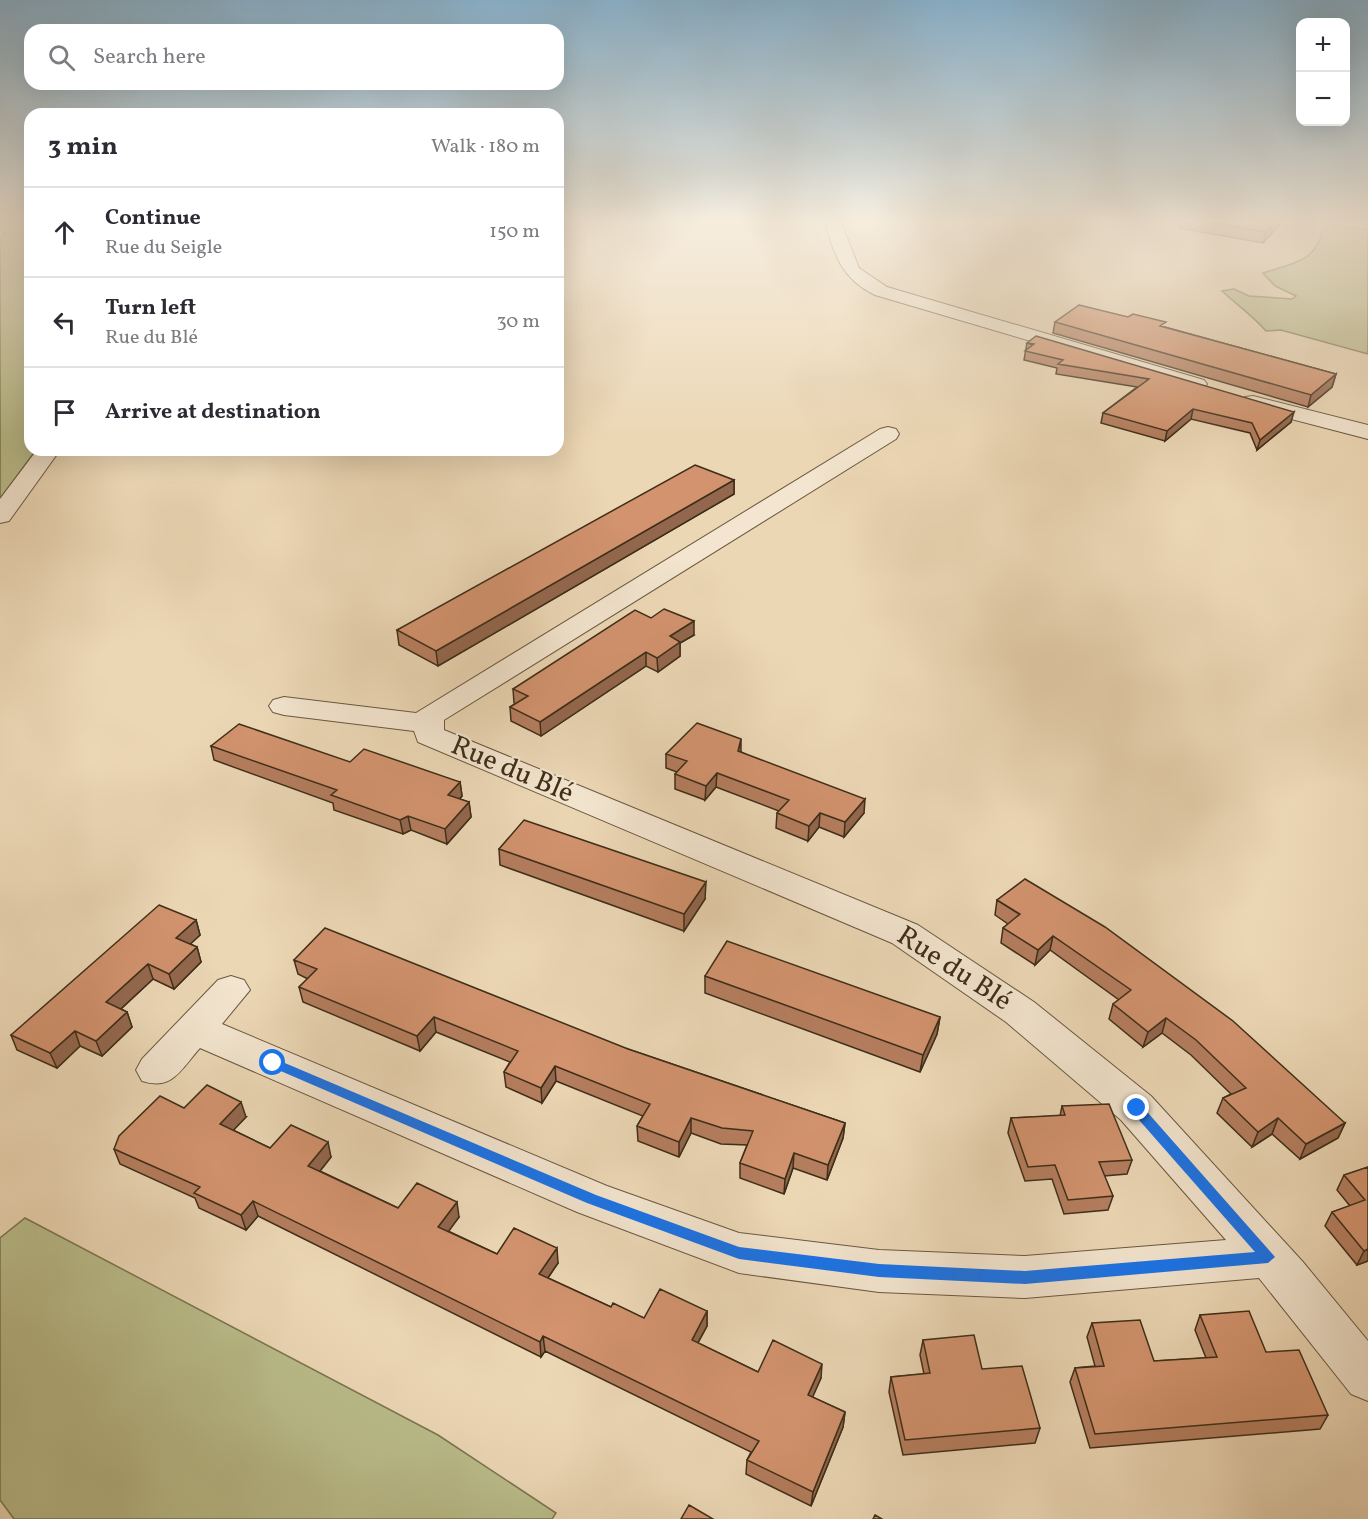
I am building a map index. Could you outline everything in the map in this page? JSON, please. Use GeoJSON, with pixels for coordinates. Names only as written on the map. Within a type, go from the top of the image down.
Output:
{"type":"FeatureCollection","features":[{"type":"Feature","properties":{"kind":"street"},"geometry":{"type":"LineString","coordinates":[[895,293],[1224,393],[1368,432]]}},
{"type":"Feature","properties":{"kind":"street","name":"Rue du Blé"},"geometry":{"type":"LineString","coordinates":[[888,434],[429,716],[429,735],[905,934],[1020,1012],[1137,1108],[1268,1257],[1368,1378]]}},
{"type":"Feature","properties":{"kind":"street"},"geometry":{"type":"LineString","coordinates":[[0,516],[45,456]]}},
{"type":"Feature","properties":{"kind":"street","name":"Rue du Blé"},"geometry":{"type":"LineString","coordinates":[[284,706],[429,724]]}},
{"type":"Feature","properties":{"kind":"street"},"geometry":{"type":"LineString","coordinates":[[156,1070],[231,990]]}},
{"type":"Feature","properties":{"kind":"street"},"geometry":{"type":"LineString","coordinates":[[194,1029],[592,1199],[739,1253],[879,1270],[1025,1277],[1268,1257]]}},
{"type":"Feature","properties":{"kind":"green space"},"geometry":{"type":"Polygon","coordinates":[[[0,293],[24,293],[24,456],[32,456],[0,499],[0,293]]]}},
{"type":"Feature","properties":{"kind":"green space"},"geometry":{"type":"Polygon","coordinates":[[[1224,293],[1292,299],[1296,296],[1289,293],[1368,293],[1368,354],[1281,330],[1266,331],[1224,293]]]}},
{"type":"Feature","properties":{"kind":"green space"},"geometry":{"type":"Polygon","coordinates":[[[25,1218],[438,1435],[556,1513],[552,1519],[14,1519],[0,1500],[0,1238],[25,1218]]]}},
{"type":"Feature","properties":{"kind":"building"},"geometry":{"type":"Polygon","coordinates":[[[1079,305],[1128,317],[1133,314],[1166,322],[1160,326],[1336,374],[1311,395],[1055,322],[1079,305]]]}},
{"type":"Feature","properties":{"kind":"building"},"geometry":{"type":"Polygon","coordinates":[[[1036,336],[1294,412],[1260,440],[1252,423],[1193,409],[1167,431],[1103,413],[1149,379],[1058,364],[1063,360],[1025,351],[1034,344],[1027,343],[1036,336]]]}},
{"type":"Feature","properties":{"kind":"building"},"geometry":{"type":"Polygon","coordinates":[[[695,465],[734,480],[436,651],[397,630],[695,465]]]}},
{"type":"Feature","properties":{"kind":"building"},"geometry":{"type":"Polygon","coordinates":[[[664,609],[694,621],[670,636],[680,642],[657,658],[646,652],[540,722],[510,707],[528,696],[513,689],[635,610],[651,618],[664,609]]]}},
{"type":"Feature","properties":{"kind":"building"},"geometry":{"type":"Polygon","coordinates":[[[697,723],[741,739],[738,751],[865,799],[845,822],[820,813],[809,826],[777,813],[789,800],[717,773],[706,786],[675,774],[687,761],[666,754],[697,723]]]}},
{"type":"Feature","properties":{"kind":"building"},"geometry":{"type":"Polygon","coordinates":[[[239,724],[350,762],[364,749],[460,782],[448,795],[469,802],[445,829],[408,816],[400,820],[331,795],[337,790],[211,746],[239,724]]]}},
{"type":"Feature","properties":{"kind":"building"},"geometry":{"type":"Polygon","coordinates":[[[524,820],[706,882],[684,914],[499,849],[524,820]]]}},
{"type":"Feature","properties":{"kind":"building"},"geometry":{"type":"Polygon","coordinates":[[[1025,879],[1105,927],[1233,1021],[1345,1123],[1306,1144],[1278,1118],[1258,1132],[1223,1098],[1246,1088],[1196,1040],[1166,1018],[1148,1032],[1113,1004],[1131,990],[1053,936],[1038,950],[1003,928],[1020,914],[997,900],[1025,879]]]}},
{"type":"Feature","properties":{"kind":"building"},"geometry":{"type":"Polygon","coordinates":[[[159,905],[196,920],[176,938],[197,947],[169,974],[148,964],[106,1002],[127,1012],[96,1041],[75,1031],[50,1053],[11,1035],[159,905]]]}},
{"type":"Feature","properties":{"kind":"building"},"geometry":{"type":"Polygon","coordinates":[[[325,928],[628,1049],[845,1123],[828,1165],[794,1153],[785,1179],[740,1163],[753,1131],[722,1128],[691,1118],[679,1142],[637,1126],[650,1104],[555,1066],[541,1088],[504,1072],[518,1051],[434,1017],[417,1036],[299,987],[317,969],[294,960],[325,928]]]}},
{"type":"Feature","properties":{"kind":"building"},"geometry":{"type":"Polygon","coordinates":[[[727,941],[940,1017],[923,1055],[705,976],[727,941]]]}},
{"type":"Feature","properties":{"kind":"building"},"geometry":{"type":"Polygon","coordinates":[[[207,1085],[241,1102],[220,1124],[270,1148],[291,1125],[328,1142],[308,1166],[398,1208],[417,1183],[457,1202],[438,1227],[497,1254],[514,1228],[557,1248],[539,1274],[611,1307],[613,1303],[644,1318],[660,1289],[707,1311],[692,1340],[758,1372],[773,1340],[822,1364],[808,1395],[845,1412],[813,1492],[747,1460],[759,1441],[543,1336],[540,1342],[253,1201],[241,1215],[194,1193],[200,1187],[114,1149],[119,1136],[160,1096],[184,1108],[207,1085]]]}},
{"type":"Feature","properties":{"kind":"building"},"geometry":{"type":"Polygon","coordinates":[[[1109,1104],[1132,1160],[1099,1162],[1113,1196],[1068,1200],[1055,1165],[1028,1167],[1011,1118],[1065,1115],[1062,1106],[1109,1104]]]}},
{"type":"Feature","properties":{"kind":"building"},"geometry":{"type":"Polygon","coordinates":[[[1368,1167],[1368,1249],[1364,1251],[1332,1212],[1365,1200],[1344,1175],[1368,1167]]]}},
{"type":"Feature","properties":{"kind":"building"},"geometry":{"type":"Polygon","coordinates":[[[1249,1311],[1266,1352],[1299,1350],[1328,1415],[1095,1434],[1075,1368],[1104,1366],[1092,1323],[1140,1320],[1154,1361],[1217,1357],[1200,1315],[1249,1311]]]}},
{"type":"Feature","properties":{"kind":"building"},"geometry":{"type":"Polygon","coordinates":[[[974,1335],[982,1369],[1022,1366],[1040,1428],[905,1440],[891,1377],[930,1373],[923,1340],[974,1335]]]}},
{"type":"Feature","properties":{"kind":"building"},"geometry":{"type":"Polygon","coordinates":[[[689,1505],[713,1519],[681,1519],[689,1505]]]}},
{"type":"Feature","properties":{"kind":"route"},"geometry":{"type":"LineString","coordinates":[[273,1063],[592,1199],[739,1253],[879,1270],[1025,1277],[1268,1257],[1137,1108]]}}]}
